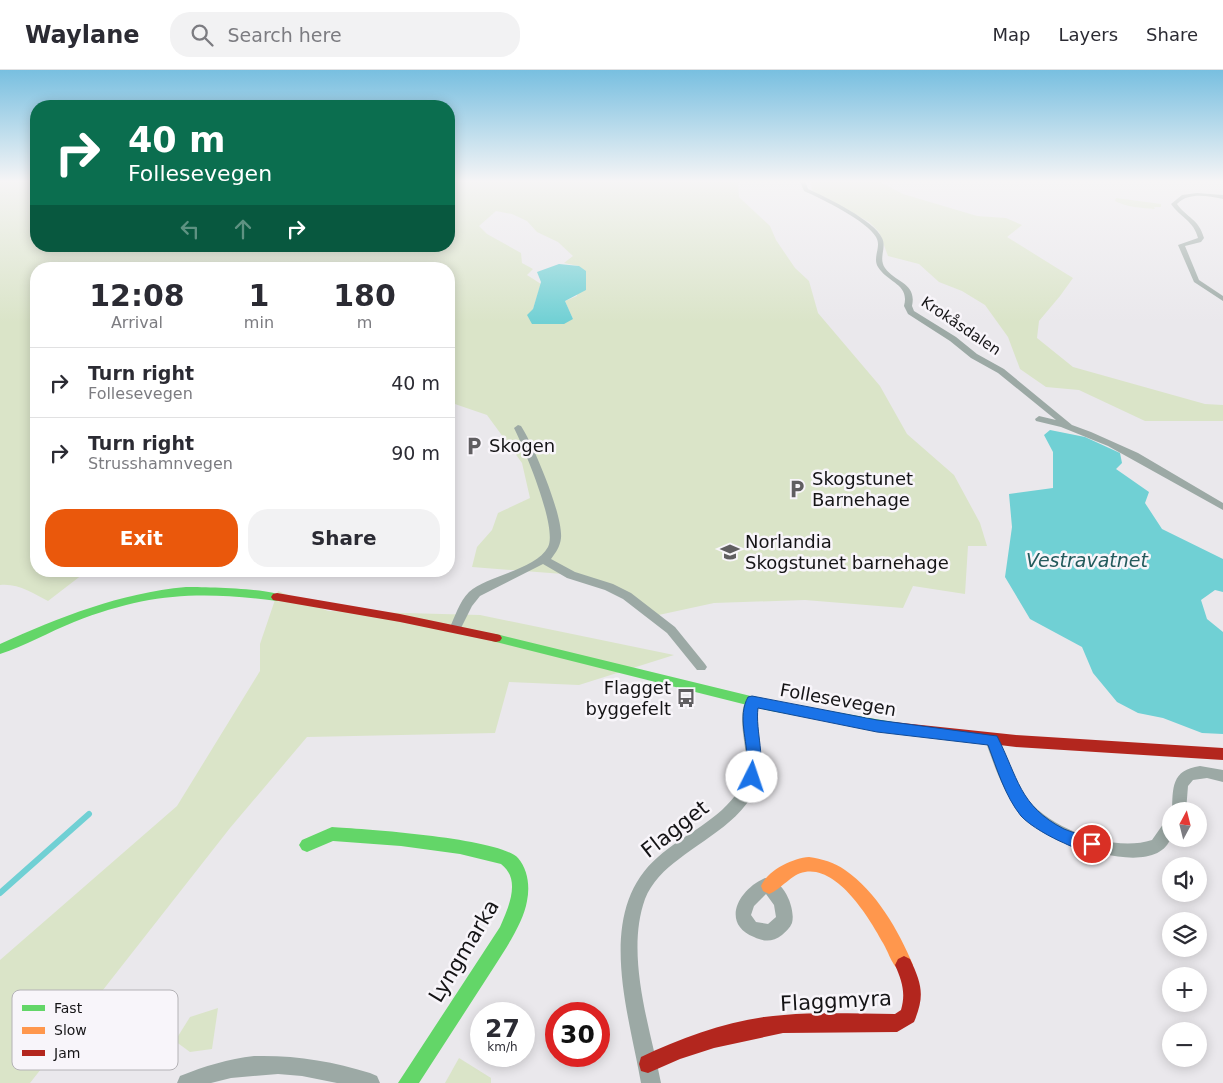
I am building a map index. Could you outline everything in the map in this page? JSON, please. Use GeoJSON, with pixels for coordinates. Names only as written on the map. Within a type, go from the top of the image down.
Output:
{"type":"FeatureCollection","features":[{"type":"Feature","properties":{"kind":"main road","name":"Follesevegen"},"geometry":{"type":"LineString","coordinates":[[0,649],[99,607],[146,595],[191,591],[274,598],[335,606],[455,629],[808,714],[877,726],[992,740],[1223,754]]}},
{"type":"Feature","properties":{"kind":"main road","name":"Lyngmarka"},"geometry":{"type":"LineString","coordinates":[[307,845],[332,834],[401,839],[460,847],[505,858],[512,863],[520,878],[520,902],[506,933],[408,1083]]}},
{"type":"Feature","properties":{"kind":"main road","name":"Flaggmyra"},"geometry":{"type":"LineString","coordinates":[[648,1064],[670,1054],[742,1031],[765,1026],[782,1024],[898,1023],[908,1016],[914,990],[909,972],[859,895],[840,873],[810,864],[795,867],[770,886]]}},
{"type":"Feature","properties":{"kind":"street","name":"Krokåsdalen"},"geometry":{"type":"LineString","coordinates":[[871,228],[881,241],[878,256],[881,267],[908,291],[910,298],[908,306],[911,312],[953,339],[974,356],[1001,371],[1069,427]]}},
{"type":"Feature","properties":{"kind":"street"},"geometry":{"type":"LineString","coordinates":[[1198,228],[1201,234],[1199,241],[1181,245],[1194,277],[1199,284],[1223,299]]}},
{"type":"Feature","properties":{"kind":"street","name":"Krokåsdalen"},"geometry":{"type":"LineString","coordinates":[[1039,418],[1069,427],[1144,460],[1223,507]]}},
{"type":"Feature","properties":{"kind":"street"},"geometry":{"type":"LineString","coordinates":[[455,629],[470,599],[475,594],[487,586],[534,565],[543,559],[555,545],[554,524],[524,439],[518,428]]}},
{"type":"Feature","properties":{"kind":"street"},"geometry":{"type":"LineString","coordinates":[[543,559],[572,575],[608,587],[627,596],[671,630],[701,667]]}},
{"type":"Feature","properties":{"kind":"street","name":"Flagget"},"geometry":{"type":"LineString","coordinates":[[651,1083],[632,981],[630,933],[633,913],[640,891],[653,872],[726,816],[743,797],[752,777],[754,761],[750,722],[752,701]]}},
{"type":"Feature","properties":{"kind":"street"},"geometry":{"type":"LineString","coordinates":[[992,740],[1013,790],[1027,812],[1057,833],[1075,841],[1109,848],[1139,850],[1157,845],[1162,838]]}},
{"type":"Feature","properties":{"kind":"street"},"geometry":{"type":"LineString","coordinates":[[1178,802],[1182,780],[1188,774],[1203,772],[1223,776]]}},
{"type":"Feature","properties":{"kind":"street"},"geometry":{"type":"LineString","coordinates":[[187,1083],[211,1073],[262,1065],[298,1066],[343,1074],[370,1083]]}},
{"type":"Feature","properties":{"kind":"green space"},"geometry":{"type":"Polygon","coordinates":[[[0,228],[30,228],[30,252],[455,252],[455,228],[481,228],[487,234],[521,253],[522,263],[533,269],[527,275],[541,284],[533,309],[573,319],[565,301],[577,296],[579,266],[564,263],[573,256],[558,242],[537,232],[534,228],[771,228],[776,240],[795,268],[809,281],[818,313],[880,386],[907,434],[954,475],[980,523],[987,546],[968,546],[965,594],[913,586],[903,608],[805,600],[714,603],[654,616],[623,595],[563,574],[472,567],[477,547],[492,530],[498,513],[530,498],[522,463],[487,415],[455,404],[455,262],[30,262],[30,577],[79,577],[48,601],[19,587],[0,585],[0,228]]]}},
{"type":"Feature","properties":{"kind":"green space"},"geometry":{"type":"Polygon","coordinates":[[[875,228],[1018,228],[1007,237],[1073,278],[1039,321],[1037,338],[1073,367],[1205,404],[1223,405],[1223,421],[1145,421],[1079,390],[1046,387],[1020,369],[1008,337],[985,305],[962,291],[939,282],[919,264],[888,256],[879,232],[875,228]]]}},
{"type":"Feature","properties":{"kind":"green space"},"geometry":{"type":"Polygon","coordinates":[[[278,591],[328,611],[480,615],[674,655],[579,685],[509,682],[495,733],[307,737],[230,828],[103,990],[12,990],[12,1070],[40,1070],[30,1083],[0,1083],[0,960],[177,806],[260,671],[260,644],[278,591]]]}},
{"type":"Feature","properties":{"kind":"green space"},"geometry":{"type":"Polygon","coordinates":[[[218,1008],[212,1049],[190,1052],[178,1043],[178,1036],[190,1017],[218,1008]]]}},
{"type":"Feature","properties":{"kind":"green space"},"geometry":{"type":"Polygon","coordinates":[[[459,1058],[470,1065],[470,1067],[473,1067],[491,1078],[491,1083],[445,1083],[459,1058]]]}},
{"type":"Feature","properties":{"kind":"water"},"geometry":{"type":"Polygon","coordinates":[[[559,264],[579,266],[586,271],[586,290],[565,301],[573,319],[564,324],[532,324],[527,315],[533,309],[541,282],[537,272],[559,264]]]}},
{"type":"Feature","properties":{"kind":"water","name":"Vestravatnet"},"geometry":{"type":"Polygon","coordinates":[[[1050,430],[1085,437],[1120,453],[1122,463],[1116,469],[1149,492],[1145,503],[1162,529],[1223,559],[1223,592],[1215,590],[1201,600],[1207,619],[1223,632],[1223,734],[1202,733],[1163,718],[1138,713],[1117,702],[1093,673],[1082,647],[1030,619],[1005,577],[1012,527],[1009,494],[1053,488],[1053,452],[1044,435],[1050,430]]]}},
{"type":"Feature","properties":{"kind":"waterway"},"geometry":{"type":"LineString","coordinates":[[0,893],[89,814]]}},
{"type":"Feature","properties":{"kind":"traffic: fast"},"geometry":{"type":"LineString","coordinates":[[0,649],[90,611],[161,593],[186,591],[232,592],[277,597]]}},
{"type":"Feature","properties":{"kind":"traffic: fast"},"geometry":{"type":"LineString","coordinates":[[496,638],[771,706],[893,727]]}},
{"type":"Feature","properties":{"kind":"traffic: fast"},"geometry":{"type":"LineString","coordinates":[[307,845],[332,834],[401,839],[460,847],[505,858],[512,863],[520,878],[519,902],[506,933],[408,1083]]}},
{"type":"Feature","properties":{"kind":"traffic: slow"},"geometry":{"type":"LineString","coordinates":[[769,886],[798,866],[809,864],[824,867],[839,875],[866,902],[904,965]]}},
{"type":"Feature","properties":{"kind":"traffic: jam"},"geometry":{"type":"LineString","coordinates":[[277,597],[400,618],[496,638]]}},
{"type":"Feature","properties":{"kind":"traffic: jam"},"geometry":{"type":"LineString","coordinates":[[893,727],[1016,741],[1223,754]]}},
{"type":"Feature","properties":{"kind":"traffic: jam"},"geometry":{"type":"LineString","coordinates":[[648,1064],[663,1056],[696,1044],[731,1034],[783,1024],[897,1023],[908,1016],[913,996],[912,985],[904,965]]}},
{"type":"Feature","properties":{"kind":"place","name":"Skogen"},"geometry":{"type":"Point","coordinates":[474,446]}},
{"type":"Feature","properties":{"kind":"place","name":"Skogstunet Barnehage"},"geometry":{"type":"Point","coordinates":[797,489]}},
{"type":"Feature","properties":{"kind":"place","name":"Norlandia Skogstunet barnehage"},"geometry":{"type":"Point","coordinates":[730,552]}},
{"type":"Feature","properties":{"kind":"place","name":"Flagget byggefelt"},"geometry":{"type":"Point","coordinates":[686,698]}},
{"type":"Feature","properties":{"kind":"route"},"geometry":{"type":"LineString","coordinates":[[752,777],[754,761],[750,722],[752,701],[808,714],[877,726],[992,740],[1013,790],[1027,812],[1057,833],[1075,841],[1092,844]]}}]}
